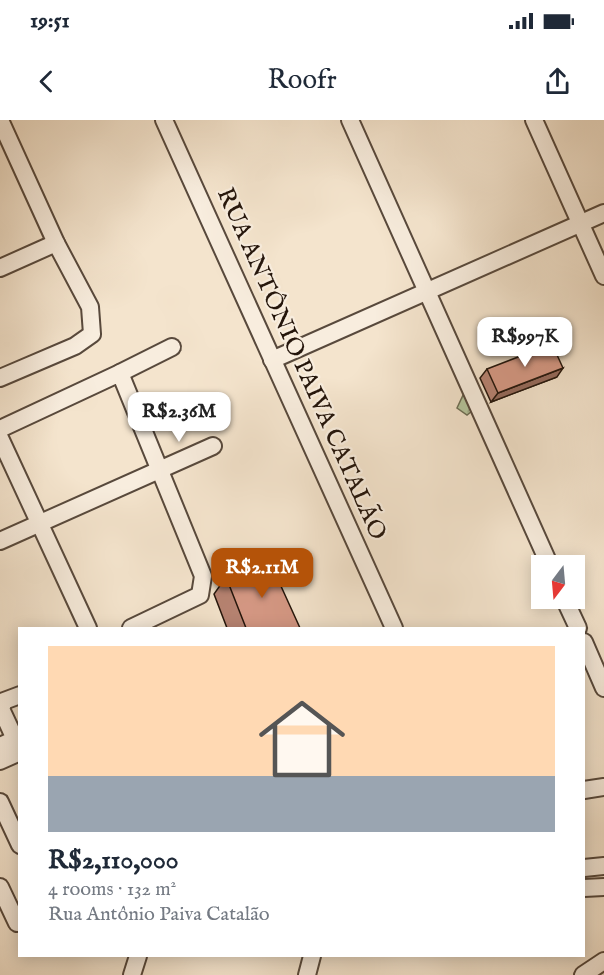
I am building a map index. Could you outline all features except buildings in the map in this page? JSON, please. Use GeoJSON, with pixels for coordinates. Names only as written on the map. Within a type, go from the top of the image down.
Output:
{"type":"FeatureCollection","features":[{"type":"Feature","properties":{"kind":"street"},"geometry":{"type":"LineString","coordinates":[[0,120],[7,153],[90,307],[92,334],[75,346],[0,378]]}},
{"type":"Feature","properties":{"kind":"street","name":"RUA ANTÔNIO PAIVA CATALÃO"},"geometry":{"type":"LineString","coordinates":[[164,120],[394,627]]}},
{"type":"Feature","properties":{"kind":"street"},"geometry":{"type":"LineString","coordinates":[[350,120],[545,555]]}},
{"type":"Feature","properties":{"kind":"street"},"geometry":{"type":"LineString","coordinates":[[534,120],[604,276]]}},
{"type":"Feature","properties":{"kind":"street"},"geometry":{"type":"LineString","coordinates":[[272,360],[604,213]]}},
{"type":"Feature","properties":{"kind":"street"},"geometry":{"type":"LineString","coordinates":[[0,268],[56,243]]}},
{"type":"Feature","properties":{"kind":"street"},"geometry":{"type":"LineString","coordinates":[[0,429],[172,347]]}},
{"type":"Feature","properties":{"kind":"street"},"geometry":{"type":"LineString","coordinates":[[120,373],[203,576],[200,595],[133,627]]}},
{"type":"Feature","properties":{"kind":"street"},"geometry":{"type":"LineString","coordinates":[[0,438],[88,627]]}},
{"type":"Feature","properties":{"kind":"street"},"geometry":{"type":"LineString","coordinates":[[0,541],[213,446]]}},
{"type":"Feature","properties":{"kind":"street"},"geometry":{"type":"LineString","coordinates":[[569,609],[578,627]]}},
{"type":"Feature","properties":{"kind":"street"},"geometry":{"type":"LineString","coordinates":[[585,644],[604,688]]}},
{"type":"Feature","properties":{"kind":"street"},"geometry":{"type":"LineString","coordinates":[[0,761],[13,744],[2,715],[2,705],[18,696]]}},
{"type":"Feature","properties":{"kind":"street"},"geometry":{"type":"LineString","coordinates":[[585,789],[604,787]]}},
{"type":"Feature","properties":{"kind":"street"},"geometry":{"type":"LineString","coordinates":[[0,802],[5,827],[18,843]]}},
{"type":"Feature","properties":{"kind":"street"},"geometry":{"type":"LineString","coordinates":[[585,868],[604,866]]}},
{"type":"Feature","properties":{"kind":"street"},"geometry":{"type":"LineString","coordinates":[[0,887],[18,921]]}},
{"type":"Feature","properties":{"kind":"street"},"geometry":{"type":"LineString","coordinates":[[585,888],[604,887]]}},
{"type":"Feature","properties":{"kind":"street"},"geometry":{"type":"LineString","coordinates":[[0,925],[18,923]]}},
{"type":"Feature","properties":{"kind":"street"},"geometry":{"type":"LineString","coordinates":[[132,975],[138,957]]}},
{"type":"Feature","properties":{"kind":"street"},"geometry":{"type":"LineString","coordinates":[[307,975],[312,957]]}},
{"type":"Feature","properties":{"kind":"street"},"geometry":{"type":"LineString","coordinates":[[583,975],[604,961]]}},
{"type":"Feature","properties":{"kind":"green space"},"geometry":{"type":"Polygon","coordinates":[[[464,393],[472,411],[467,415],[457,408],[464,393]]]}}]}
